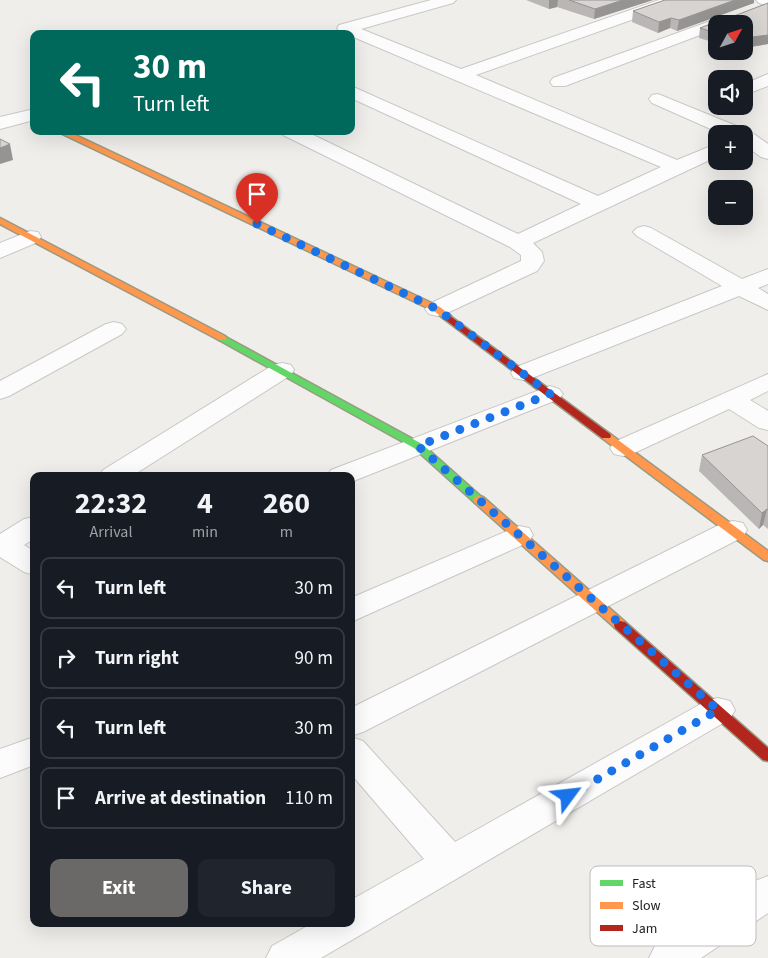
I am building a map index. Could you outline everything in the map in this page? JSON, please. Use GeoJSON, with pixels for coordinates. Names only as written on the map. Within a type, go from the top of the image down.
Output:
{"type":"FeatureCollection","features":[{"type":"Feature","properties":{"kind":"street"},"geometry":{"type":"LineString","coordinates":[[338,30],[448,0]]}},
{"type":"Feature","properties":{"kind":"street"},"geometry":{"type":"LineString","coordinates":[[460,76],[674,0]]}},
{"type":"Feature","properties":{"kind":"street"},"geometry":{"type":"LineString","coordinates":[[764,0],[768,1]]}},
{"type":"Feature","properties":{"kind":"street"},"geometry":{"type":"LineString","coordinates":[[751,11],[768,5]]}},
{"type":"Feature","properties":{"kind":"street"},"geometry":{"type":"LineString","coordinates":[[559,82],[708,27]]}},
{"type":"Feature","properties":{"kind":"street"},"geometry":{"type":"LineString","coordinates":[[355,36],[460,76],[677,167]]}},
{"type":"Feature","properties":{"kind":"street"},"geometry":{"type":"LineString","coordinates":[[753,86],[768,79]]}},
{"type":"Feature","properties":{"kind":"street"},"geometry":{"type":"LineString","coordinates":[[355,93],[598,204]]}},
{"type":"Feature","properties":{"kind":"street"},"geometry":{"type":"LineString","coordinates":[[658,99],[720,125]]}},
{"type":"Feature","properties":{"kind":"street"},"geometry":{"type":"LineString","coordinates":[[694,113],[708,107]]}},
{"type":"Feature","properties":{"kind":"street"},"geometry":{"type":"LineString","coordinates":[[0,123],[30,116]]}},
{"type":"Feature","properties":{"kind":"street"},"geometry":{"type":"LineString","coordinates":[[68,135],[437,309],[768,557]]}},
{"type":"Feature","properties":{"kind":"street"},"geometry":{"type":"LineString","coordinates":[[298,135],[518,242],[533,255],[533,261],[529,266],[437,309]]}},
{"type":"Feature","properties":{"kind":"street"},"geometry":{"type":"LineString","coordinates":[[753,143],[768,153]]}},
{"type":"Feature","properties":{"kind":"street"},"geometry":{"type":"LineString","coordinates":[[518,242],[708,153]]}},
{"type":"Feature","properties":{"kind":"street"},"geometry":{"type":"LineString","coordinates":[[0,221],[282,370],[418,446],[768,756]]}},
{"type":"Feature","properties":{"kind":"street"},"geometry":{"type":"LineString","coordinates":[[644,232],[768,303]]}},
{"type":"Feature","properties":{"kind":"street"},"geometry":{"type":"LineString","coordinates":[[0,251],[30,237]]}},
{"type":"Feature","properties":{"kind":"street"},"geometry":{"type":"LineString","coordinates":[[523,373],[768,276]]}},
{"type":"Feature","properties":{"kind":"street"},"geometry":{"type":"LineString","coordinates":[[0,391],[114,329]]}},
{"type":"Feature","properties":{"kind":"street"},"geometry":{"type":"LineString","coordinates":[[119,472],[282,370]]}},
{"type":"Feature","properties":{"kind":"street"},"geometry":{"type":"LineString","coordinates":[[623,448],[768,382]]}},
{"type":"Feature","properties":{"kind":"street"},"geometry":{"type":"LineString","coordinates":[[351,472],[550,394]]}},
{"type":"Feature","properties":{"kind":"street"},"geometry":{"type":"LineString","coordinates":[[731,398],[768,422]]}},
{"type":"Feature","properties":{"kind":"street"},"geometry":{"type":"LineString","coordinates":[[30,528],[1,544],[30,562]]}},
{"type":"Feature","properties":{"kind":"street"},"geometry":{"type":"LineString","coordinates":[[355,721],[732,530]]}},
{"type":"Feature","properties":{"kind":"street"},"geometry":{"type":"LineString","coordinates":[[355,609],[519,535]]}},
{"type":"Feature","properties":{"kind":"street"},"geometry":{"type":"LineString","coordinates":[[355,918],[718,710]]}},
{"type":"Feature","properties":{"kind":"street"},"geometry":{"type":"LineString","coordinates":[[0,764],[30,752]]}},
{"type":"Feature","properties":{"kind":"street"},"geometry":{"type":"LineString","coordinates":[[355,755],[450,863]]}},
{"type":"Feature","properties":{"kind":"street"},"geometry":{"type":"LineString","coordinates":[[756,900],[768,892]]}},
{"type":"Feature","properties":{"kind":"street"},"geometry":{"type":"LineString","coordinates":[[286,958],[340,927]]}},
{"type":"Feature","properties":{"kind":"street"},"geometry":{"type":"LineString","coordinates":[[669,958],[687,946]]}},
{"type":"Feature","properties":{"kind":"building"},"geometry":{"type":"Polygon","coordinates":[[[569,0],[623,0],[595,9],[569,0]]]}},
{"type":"Feature","properties":{"kind":"building"},"geometry":{"type":"Polygon","coordinates":[[[665,0],[735,0],[679,20],[671,18],[659,22],[633,11],[665,0]]]}},
{"type":"Feature","properties":{"kind":"building"},"geometry":{"type":"Polygon","coordinates":[[[768,3],[768,35],[753,37],[753,15],[737,15],[768,3]]]}},
{"type":"Feature","properties":{"kind":"building"},"geometry":{"type":"Polygon","coordinates":[[[708,25],[708,30],[700,28],[708,25]]]}},
{"type":"Feature","properties":{"kind":"building"},"geometry":{"type":"Polygon","coordinates":[[[0,139],[10,144],[0,148],[0,139]]]}},
{"type":"Feature","properties":{"kind":"building"},"geometry":{"type":"Polygon","coordinates":[[[753,436],[768,446],[768,510],[762,513],[702,455],[753,436]]]}},
{"type":"Feature","properties":{"kind":"traffic: fast"},"geometry":{"type":"LineString","coordinates":[[222,338],[418,446],[479,500]]}},
{"type":"Feature","properties":{"kind":"traffic: slow"},"geometry":{"type":"LineString","coordinates":[[68,135],[437,309],[446,316]]}},
{"type":"Feature","properties":{"kind":"traffic: slow"},"geometry":{"type":"LineString","coordinates":[[0,221],[222,338]]}},
{"type":"Feature","properties":{"kind":"traffic: slow"},"geometry":{"type":"LineString","coordinates":[[606,436],[768,557]]}},
{"type":"Feature","properties":{"kind":"traffic: slow"},"geometry":{"type":"LineString","coordinates":[[479,500],[620,625]]}},
{"type":"Feature","properties":{"kind":"traffic: jam"},"geometry":{"type":"LineString","coordinates":[[446,316],[606,436]]}},
{"type":"Feature","properties":{"kind":"traffic: jam"},"geometry":{"type":"LineString","coordinates":[[620,625],[768,756]]}},
{"type":"Feature","properties":{"kind":"route"},"geometry":{"type":"LineString","coordinates":[[257,224],[437,309],[550,394],[418,446],[718,710],[568,796]]}}]}
